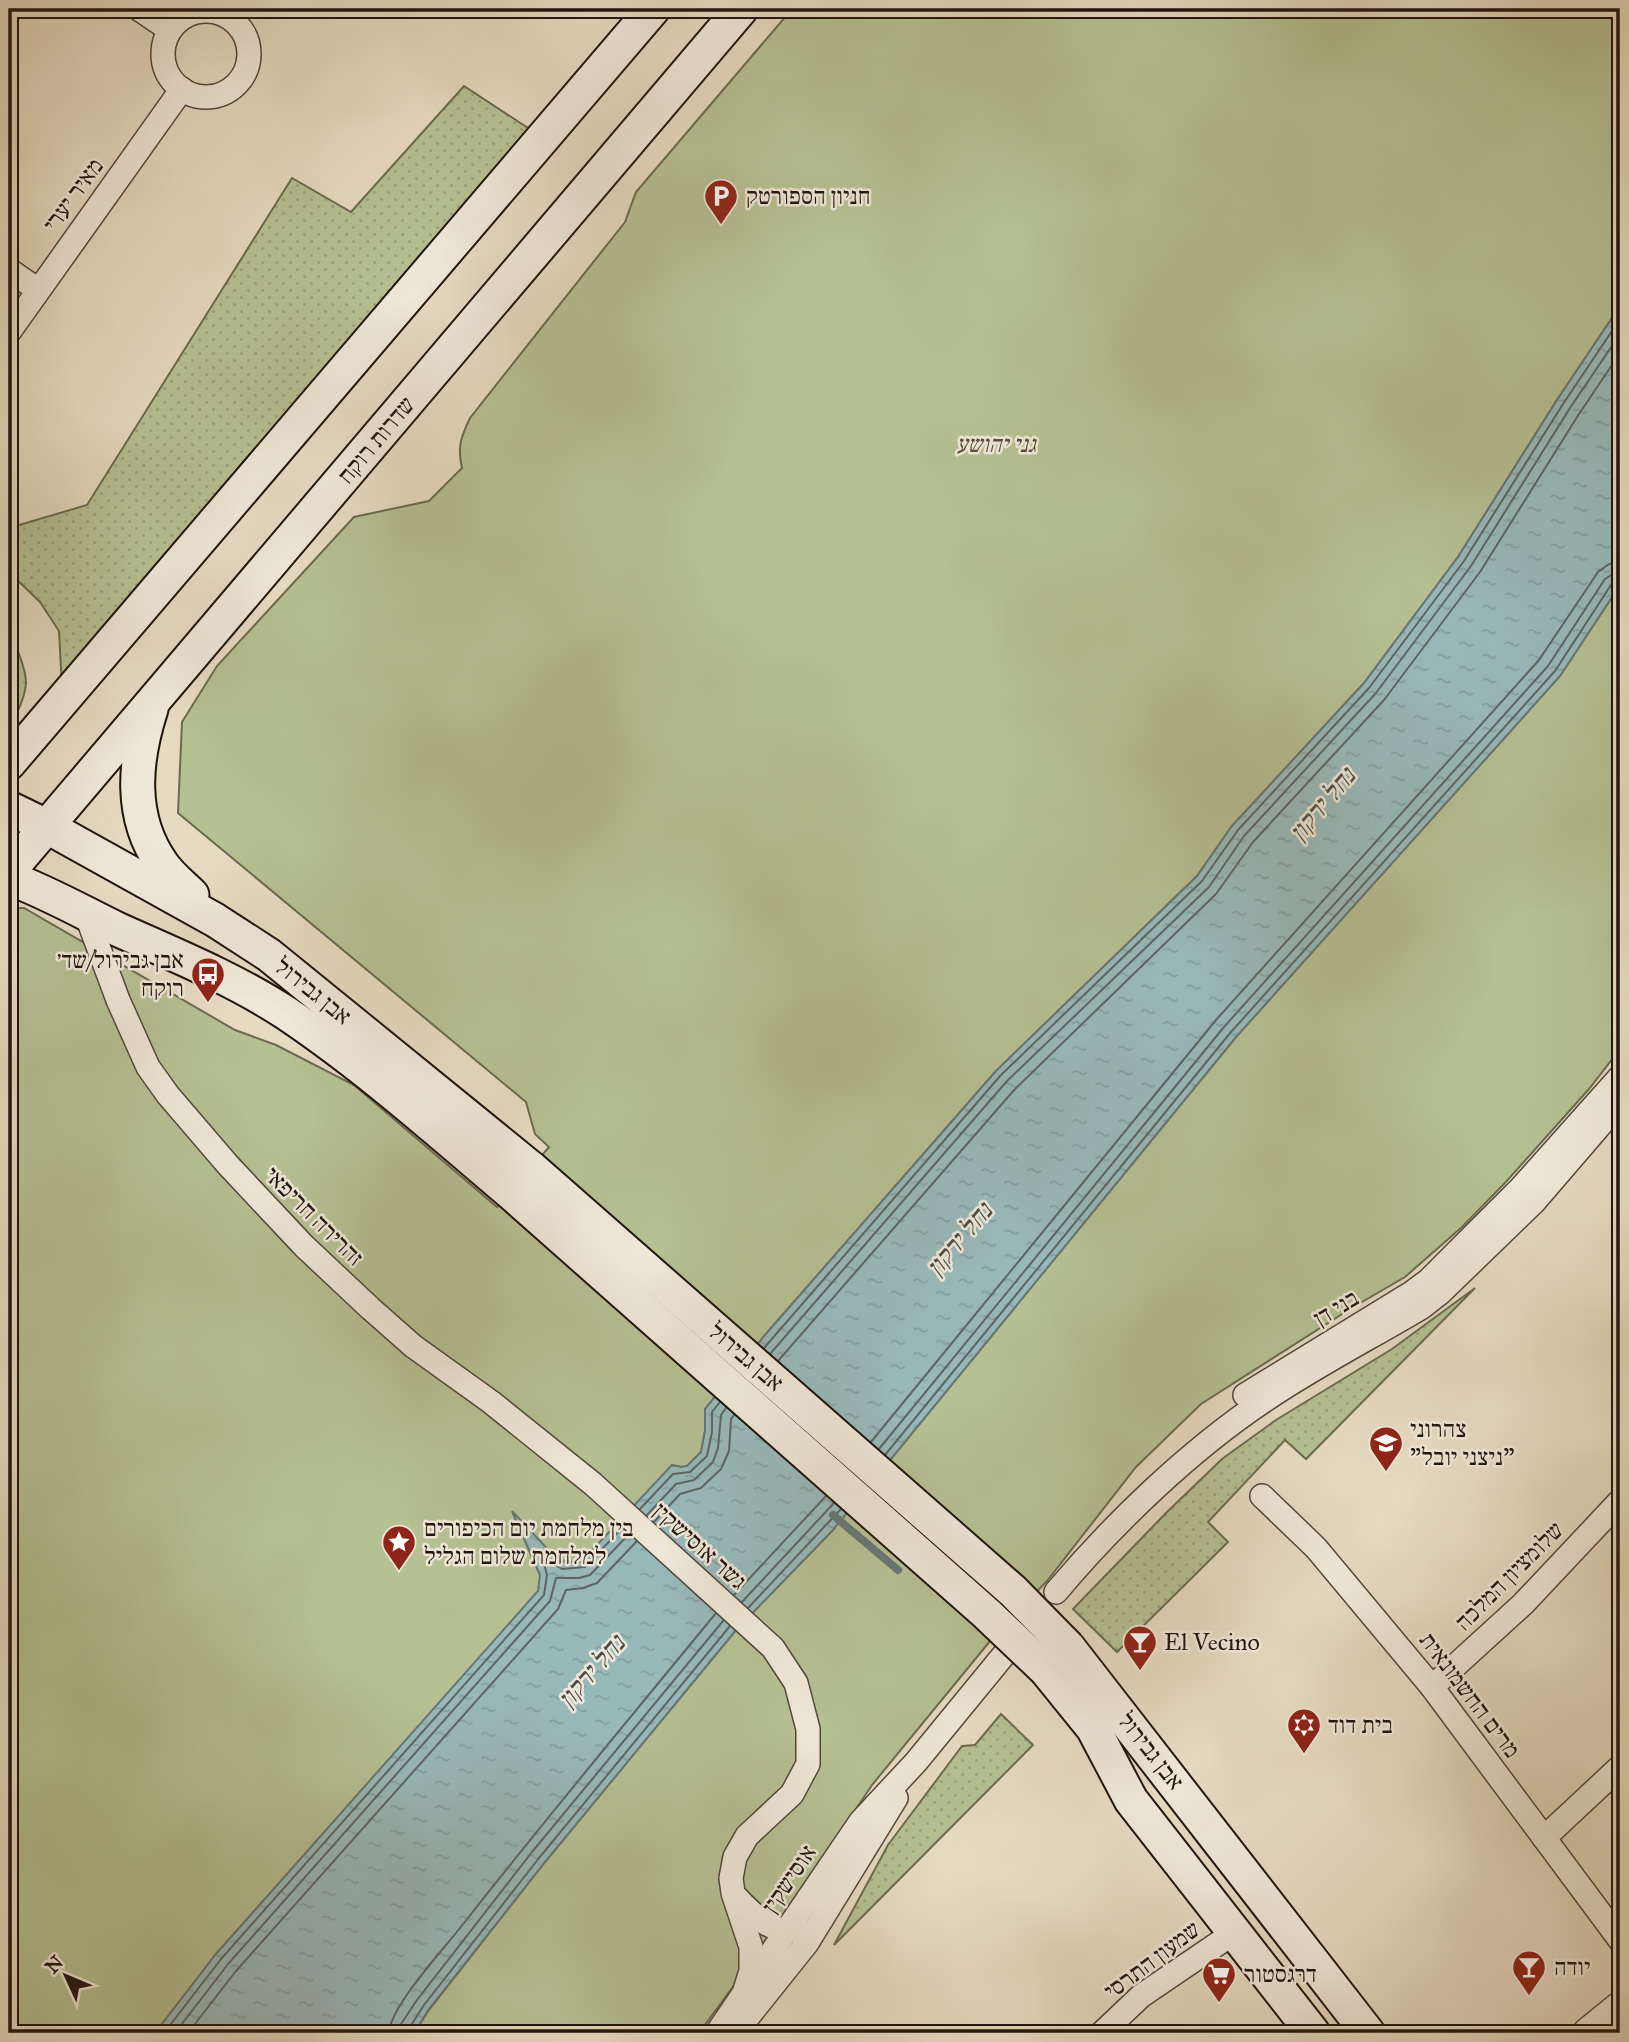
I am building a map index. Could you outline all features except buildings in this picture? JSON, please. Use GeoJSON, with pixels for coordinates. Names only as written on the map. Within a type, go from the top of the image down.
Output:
{"type":"FeatureCollection","features":[{"type":"Feature","properties":{"kind":"main road"},"geometry":{"type":"LineString","coordinates":[[9,763],[653,9]]}},
{"type":"Feature","properties":{"kind":"main road","name":"שדרות רוקח"},"geometry":{"type":"LineString","coordinates":[[9,871],[741,9]]}},
{"type":"Feature","properties":{"kind":"main road"},"geometry":{"type":"LineString","coordinates":[[155,698],[143,734],[137,771],[136,794],[140,817],[148,839],[163,865],[215,920]]}},
{"type":"Feature","properties":{"kind":"main road","name":"אבן גבירול"},"geometry":{"type":"LineString","coordinates":[[9,808],[215,920],[269,955],[520,1180],[987,1614],[1057,1659],[1368,2033]]}},
{"type":"Feature","properties":{"kind":"main road","name":"אבן גבירול"},"geometry":{"type":"LineString","coordinates":[[9,878],[42,890],[86,914],[232,982],[285,1013],[520,1180]]}},
{"type":"Feature","properties":{"kind":"main road","name":"אבן גבירול"},"geometry":{"type":"LineString","coordinates":[[1057,1659],[1131,1800],[1313,2033]]}},
{"type":"Feature","properties":{"kind":"street"},"geometry":{"type":"LineString","coordinates":[[139,9],[170,30]]}},
{"type":"Feature","properties":{"kind":"street"},"geometry":{"type":"LineString","coordinates":[[208,11],[240,16],[248,47],[248,61],[235,86],[208,97],[195,96],[172,80],[165,69],[164,42],[180,19],[208,11]]}},
{"type":"Feature","properties":{"kind":"street","name":"מאיר יערי"},"geometry":{"type":"LineString","coordinates":[[9,332],[182,89]]}},
{"type":"Feature","properties":{"kind":"street"},"geometry":{"type":"LineString","coordinates":[[9,271],[37,290]]}},
{"type":"Feature","properties":{"kind":"street","name":"זהרירה חריפאי"},"geometry":{"type":"LineString","coordinates":[[86,914],[118,1000],[148,1067],[168,1095],[228,1165],[304,1246],[412,1346],[491,1402],[593,1484]]}},
{"type":"Feature","properties":{"kind":"street","name":"בני דן"},"geometry":{"type":"LineString","coordinates":[[1071,1574],[1091,1544],[1142,1483],[1191,1437],[1236,1401],[1275,1375],[1429,1280],[1520,1189],[1620,1077]]}},
{"type":"Feature","properties":{"kind":"street","name":"בני דן"},"geometry":{"type":"LineString","coordinates":[[1056,1592],[1154,1490],[1201,1447],[1267,1398],[1422,1307],[1440,1293],[1534,1202],[1620,1102]]}},
{"type":"Feature","properties":{"kind":"street","name":"גשר אוסישקין"},"geometry":{"type":"LineString","coordinates":[[593,1484],[773,1648],[796,1683],[808,1729],[808,1764],[792,1794],[747,1836],[735,1857],[731,1878],[733,1893]]}},
{"type":"Feature","properties":{"kind":"street","name":"מרים החשמונאית"},"geometry":{"type":"LineString","coordinates":[[1262,1496],[1316,1548],[1432,1687],[1620,1940]]}},
{"type":"Feature","properties":{"kind":"street","name":"שלומציון המלכה"},"geometry":{"type":"LineString","coordinates":[[1432,1687],[1523,1604],[1620,1501]]}},
{"type":"Feature","properties":{"kind":"street","name":"אוסישקין"},"geometry":{"type":"LineString","coordinates":[[717,2033],[861,1821],[916,1762],[1007,1651]]}},
{"type":"Feature","properties":{"kind":"street","name":"אוסישקין"},"geometry":{"type":"LineString","coordinates":[[735,2033],[793,1962],[916,1762]]}},
{"type":"Feature","properties":{"kind":"street"},"geometry":{"type":"LineString","coordinates":[[1544,1838],[1620,1767]]}},
{"type":"Feature","properties":{"kind":"street"},"geometry":{"type":"LineString","coordinates":[[733,1893],[755,1917],[785,1931],[804,1928],[825,1913]]}},
{"type":"Feature","properties":{"kind":"street"},"geometry":{"type":"LineString","coordinates":[[733,1893],[751,1947],[751,1971],[745,1990]]}},
{"type":"Feature","properties":{"kind":"street","name":"שמעון התרסי"},"geometry":{"type":"LineString","coordinates":[[1102,2033],[1141,1996],[1235,1932]]}},
{"type":"Feature","properties":{"kind":"street"},"geometry":{"type":"LineString","coordinates":[[1588,2033],[1620,2007]]}},
{"type":"Feature","properties":{"kind":"green space","name":"גני יהושע"},"geometry":{"type":"Polygon","coordinates":[[[792,9],[1620,9],[1620,306],[1458,557],[1364,683],[1232,826],[1197,876],[996,1071],[765,1335],[705,1409],[701,1452],[687,1466],[672,1465],[583,1561],[562,1560],[553,1554],[513,1513],[540,1575],[539,1591],[216,1954],[155,2033],[9,2033],[9,908],[24,908],[235,1030],[276,1045],[354,1085],[497,1207],[549,1147],[535,1134],[526,1102],[178,813],[182,722],[217,666],[354,517],[429,501],[462,468],[461,442],[470,418],[625,222],[636,192],[792,9]]]}},
{"type":"Feature","properties":{"kind":"green space"},"geometry":{"type":"Polygon","coordinates":[[[464,86],[531,130],[62,688],[59,631],[40,602],[9,572],[9,528],[87,505],[292,178],[351,212],[464,86]]]}},
{"type":"Feature","properties":{"kind":"green space"},"geometry":{"type":"Polygon","coordinates":[[[1620,585],[1620,1049],[1589,1089],[1462,1227],[1405,1277],[1201,1404],[1136,1467],[1047,1581],[995,1635],[872,1785],[787,1913],[699,2033],[414,2033],[545,1862],[736,1630],[832,1531],[1236,1037],[1560,676],[1620,585]]]}},
{"type":"Feature","properties":{"kind":"green space"},"geometry":{"type":"Polygon","coordinates":[[[9,633],[20,657],[26,683],[20,706],[9,726],[9,633]]]}},
{"type":"Feature","properties":{"kind":"green space"},"geometry":{"type":"Polygon","coordinates":[[[1475,1288],[1306,1459],[1285,1440],[1208,1522],[1228,1542],[1117,1652],[1073,1609],[1222,1459],[1276,1420],[1392,1349],[1475,1288]]]}},
{"type":"Feature","properties":{"kind":"green space"},"geometry":{"type":"Polygon","coordinates":[[[1001,1714],[1033,1745],[834,1945],[888,1845],[962,1746],[975,1745],[1001,1714]]]}},
{"type":"Feature","properties":{"kind":"water","name":"נחל ירקון"},"geometry":{"type":"Polygon","coordinates":[[[1620,306],[1620,585],[1560,676],[1236,1037],[832,1531],[736,1630],[545,1862],[429,2009],[414,2033],[155,2033],[216,1954],[538,1591],[540,1575],[512,1511],[555,1557],[563,1562],[582,1561],[672,1465],[687,1466],[701,1452],[705,1409],[765,1335],[996,1071],[1197,876],[1232,826],[1364,683],[1458,557],[1620,306]]]}},
{"type":"Feature","properties":{"kind":"waterway"},"geometry":{"type":"LineString","coordinates":[[833,1515],[898,1570]]}},
{"type":"Feature","properties":{"kind":"place","name":"חניון הספורטק"},"geometry":{"type":"Point","coordinates":[721,226]}},
{"type":"Feature","properties":{"kind":"place","name":"אבן גבירול/שד׳ רוקח"},"geometry":{"type":"Point","coordinates":[208,1004]}},
{"type":"Feature","properties":{"kind":"place","name":"צהרוני \"ניצני יובל\""},"geometry":{"type":"Point","coordinates":[1386,1473]}},
{"type":"Feature","properties":{"kind":"place","name":"בין מלחמת יום הכיפורים למלחמת שלום הגליל"},"geometry":{"type":"Point","coordinates":[399,1572]}},
{"type":"Feature","properties":{"kind":"place","name":"El Vecino"},"geometry":{"type":"Point","coordinates":[1140,1672]}},
{"type":"Feature","properties":{"kind":"place","name":"בית דוד"},"geometry":{"type":"Point","coordinates":[1304,1755]}},
{"type":"Feature","properties":{"kind":"place","name":"יודה"},"geometry":{"type":"Point","coordinates":[1529,1997]}},
{"type":"Feature","properties":{"kind":"place","name":"דרגסטור"},"geometry":{"type":"Point","coordinates":[1219,2004]}}]}
